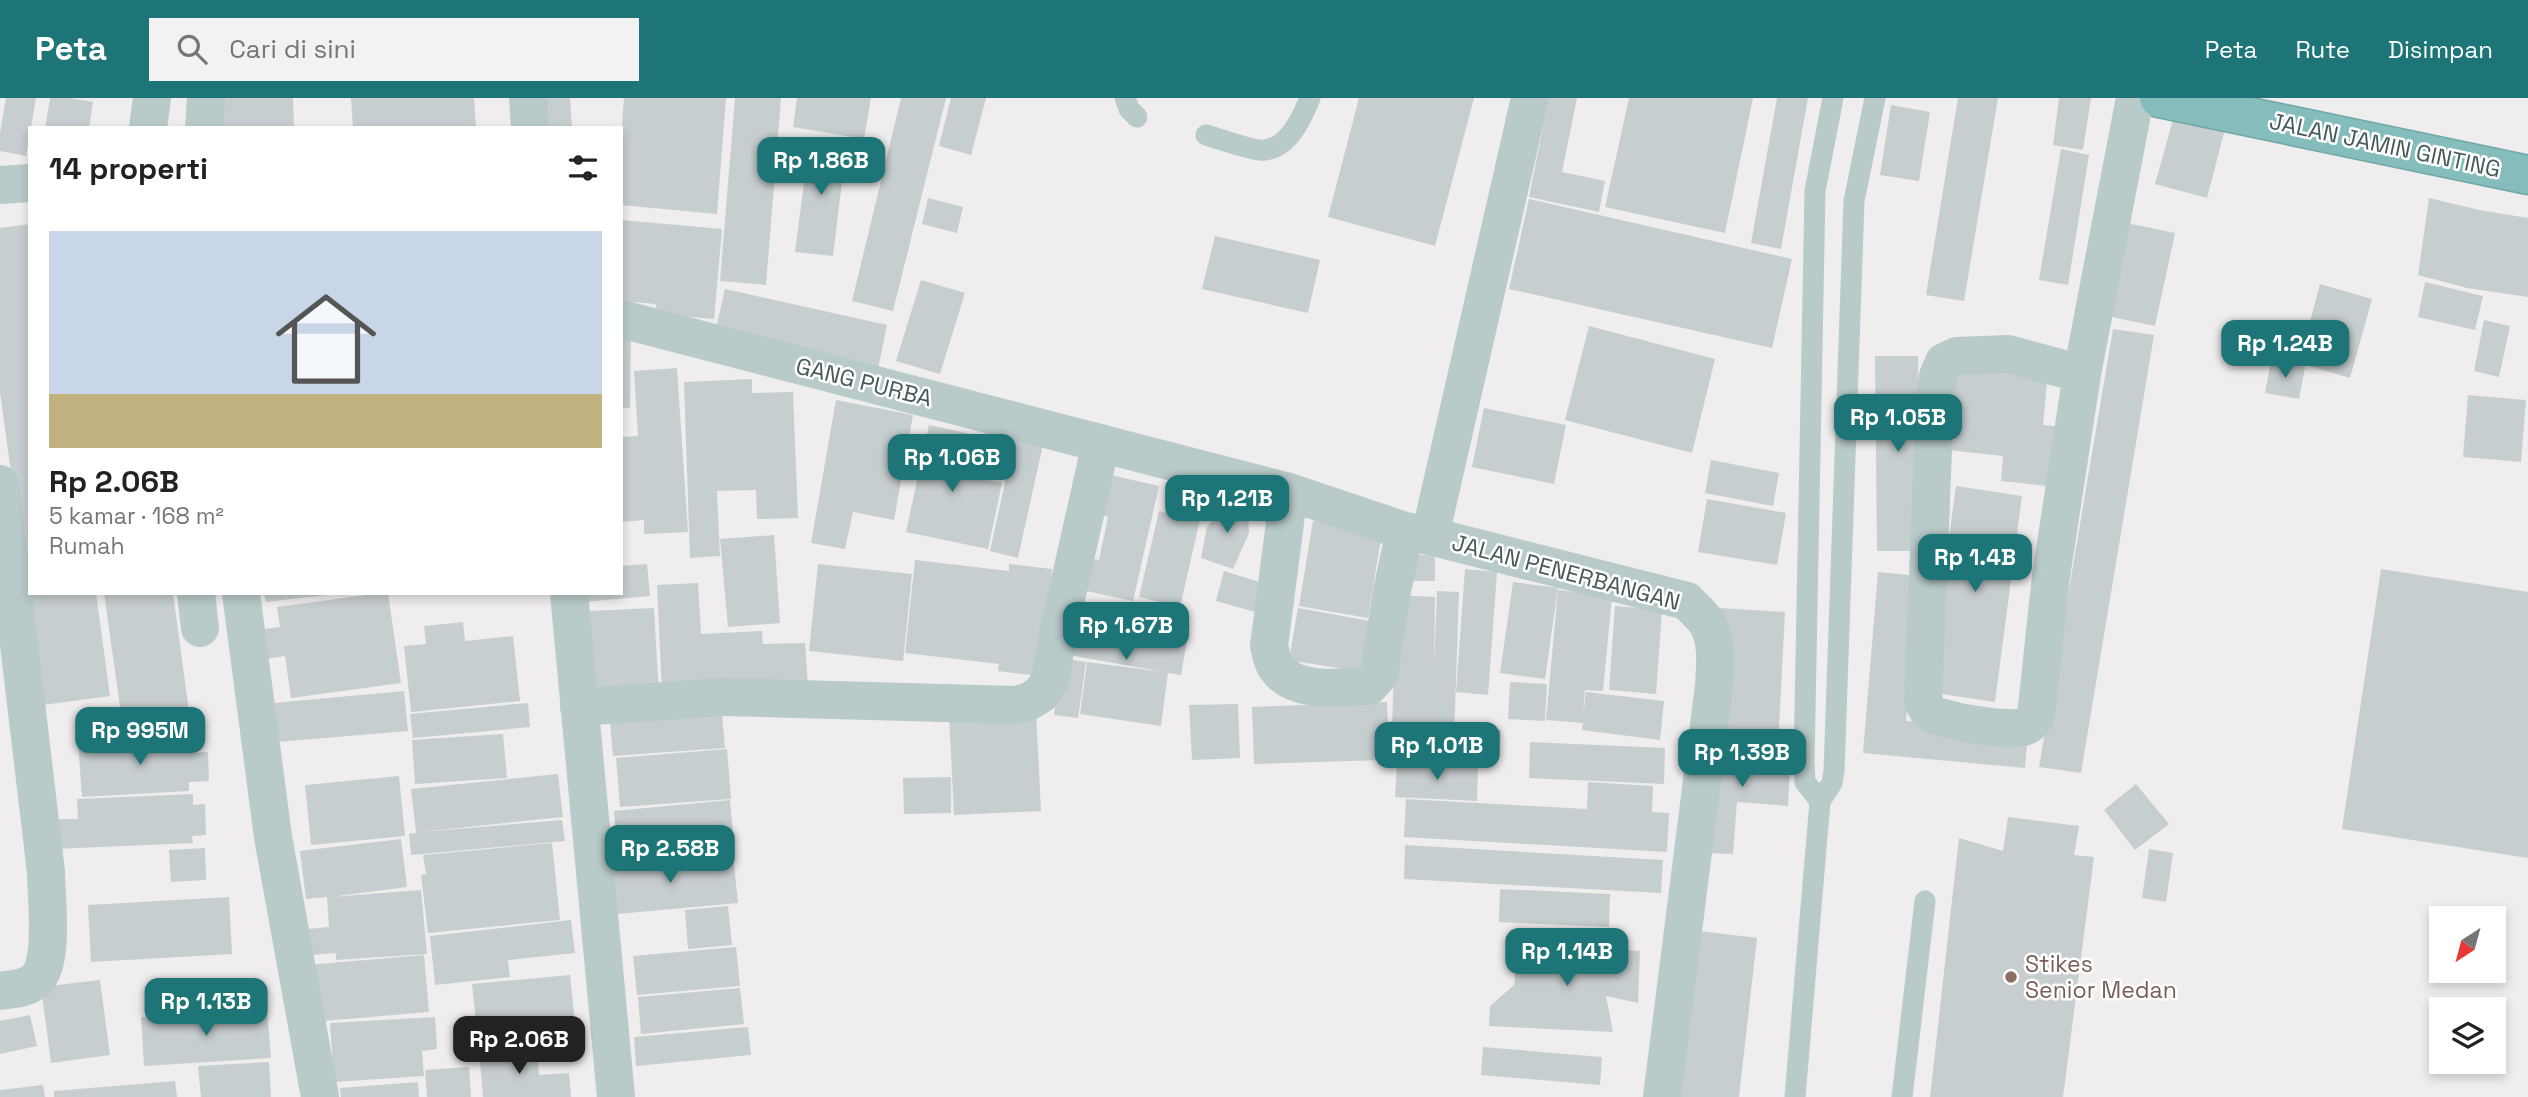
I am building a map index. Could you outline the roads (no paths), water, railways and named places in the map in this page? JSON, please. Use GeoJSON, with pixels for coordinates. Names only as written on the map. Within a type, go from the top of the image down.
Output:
{"type":"FeatureCollection","features":[{"type":"Feature","properties":{"kind":"highway","name":"JALAN JAMIN GINTING"},"geometry":{"type":"LineString","coordinates":[[2159,98],[2528,175]]}},
{"type":"Feature","properties":{"kind":"street"},"geometry":{"type":"LineString","coordinates":[[148,126],[152,98]]}},
{"type":"Feature","properties":{"kind":"street"},"geometry":{"type":"LineString","coordinates":[[204,126],[206,98]]}},
{"type":"Feature","properties":{"kind":"street"},"geometry":{"type":"LineString","coordinates":[[528,98],[530,126]]}},
{"type":"Feature","properties":{"kind":"street","name":"JALAN PENERBANGAN"},"geometry":{"type":"LineString","coordinates":[[1530,98],[1418,533],[1687,601],[1707,623],[1714,643],[1714,686],[1662,1097]]}},
{"type":"Feature","properties":{"kind":"street"},"geometry":{"type":"LineString","coordinates":[[2082,374],[2008,354],[1949,358],[1944,362],[1938,376],[1923,702],[1930,712],[1942,718],[2020,729],[2030,724],[2036,716],[2051,576],[2082,374],[2135,98]]}},
{"type":"Feature","properties":{"kind":"street"},"geometry":{"type":"LineString","coordinates":[[0,185],[28,183]]}},
{"type":"Feature","properties":{"kind":"street","name":"GANG PURBA"},"geometry":{"type":"LineString","coordinates":[[623,320],[1289,492],[1418,533]]}},
{"type":"Feature","properties":{"kind":"street"},"geometry":{"type":"LineString","coordinates":[[579,707],[724,697],[1014,705],[1028,702],[1041,694],[1050,681],[1101,443]]}},
{"type":"Feature","properties":{"kind":"street"},"geometry":{"type":"LineString","coordinates":[[0,484],[46,872],[47,935],[45,965],[37,980],[24,987],[0,991]]}},
{"type":"Feature","properties":{"kind":"street"},"geometry":{"type":"LineString","coordinates":[[1289,492],[1269,646],[1276,667],[1293,683],[1328,688],[1369,686],[1375,682],[1383,655],[1392,591],[1418,533]]}},
{"type":"Feature","properties":{"kind":"street"},"geometry":{"type":"LineString","coordinates":[[241,595],[273,837],[320,1097]]}},
{"type":"Feature","properties":{"kind":"street"},"geometry":{"type":"LineString","coordinates":[[569,595],[616,1097]]}},
{"type":"Feature","properties":{"kind":"lane"},"geometry":{"type":"LineString","coordinates":[[1125,98],[1129,109],[1137,117]]}},
{"type":"Feature","properties":{"kind":"lane"},"geometry":{"type":"LineString","coordinates":[[1206,135],[1264,151],[1279,144],[1294,131],[1310,98]]}},
{"type":"Feature","properties":{"kind":"lane"},"geometry":{"type":"LineString","coordinates":[[1821,801],[1805,782],[1805,735],[1815,191],[1833,98]]}},
{"type":"Feature","properties":{"kind":"lane"},"geometry":{"type":"LineString","coordinates":[[1795,1097],[1821,801],[1832,783],[1834,771],[1854,201],[1875,98]]}},
{"type":"Feature","properties":{"kind":"lane"},"geometry":{"type":"LineString","coordinates":[[1902,1097],[1925,901]]}},
{"type":"Feature","properties":{"kind":"place","name":"Stikes Senior Medan"},"geometry":{"type":"Point","coordinates":[2011,977]}}]}
